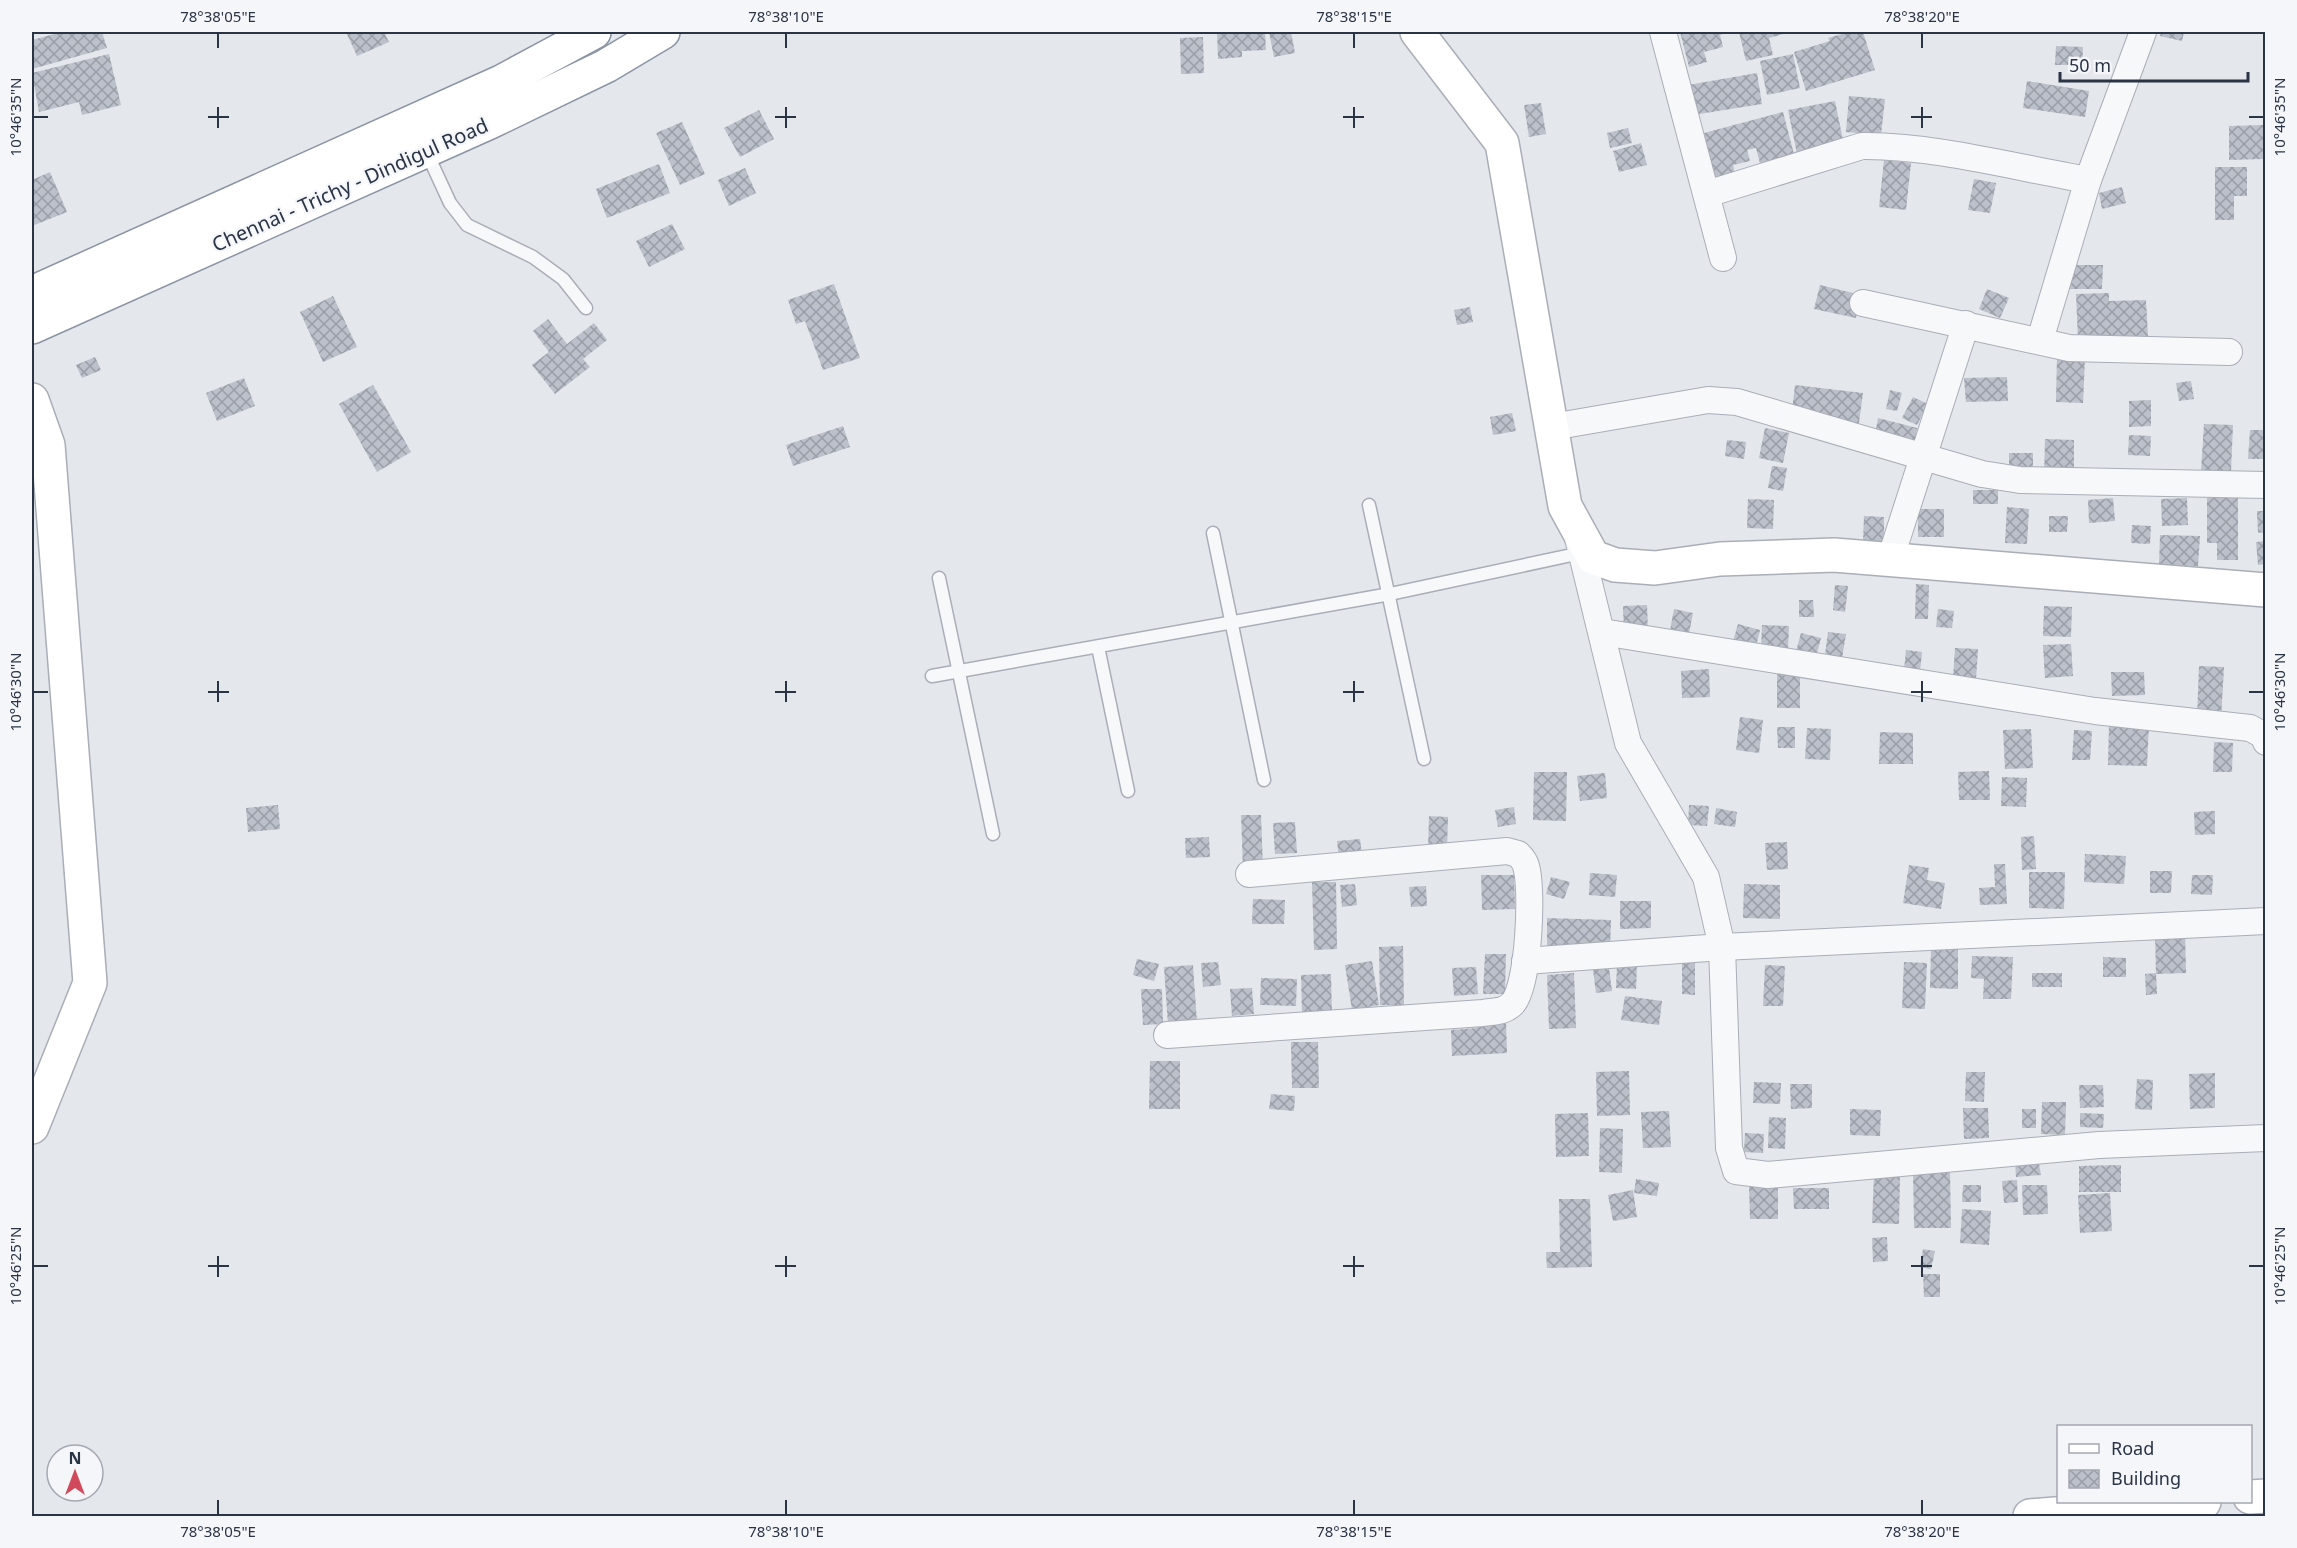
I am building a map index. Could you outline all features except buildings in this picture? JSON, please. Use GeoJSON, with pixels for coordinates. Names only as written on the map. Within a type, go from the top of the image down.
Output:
{"type":"FeatureCollection","features":[{"type":"Feature","properties":{"kind":"main road","name":"Chennai - Trichy - Dindigul Road"},"geometry":{"type":"LineString","coordinates":[[32,293],[501,82],[594,32]]}},
{"type":"Feature","properties":{"kind":"main road","name":"Chennai - Trichy - Dindigul Road"},"geometry":{"type":"LineString","coordinates":[[32,327],[426,151],[606,66],[663,32]]}},
{"type":"Feature","properties":{"kind":"main road"},"geometry":{"type":"LineString","coordinates":[[1417,32],[1502,143],[1565,506],[1593,557],[1614,565],[1655,568],[1720,559],[1834,555],[2265,590]]}},
{"type":"Feature","properties":{"kind":"main road"},"geometry":{"type":"LineString","coordinates":[[32,399],[48,445],[90,983],[32,1127]]}},
{"type":"Feature","properties":{"kind":"main road"},"geometry":{"type":"LineString","coordinates":[[2030,1516],[2192,1503]]}},
{"type":"Feature","properties":{"kind":"street"},"geometry":{"type":"LineString","coordinates":[[1663,32],[1723,258]]}},
{"type":"Feature","properties":{"kind":"street"},"geometry":{"type":"LineString","coordinates":[[2040,340],[2088,180],[2143,32]]}},
{"type":"Feature","properties":{"kind":"street"},"geometry":{"type":"LineString","coordinates":[[1707,194],[1862,146],[1885,146],[1927,152],[2088,180]]}},
{"type":"Feature","properties":{"kind":"street"},"geometry":{"type":"LineString","coordinates":[[1863,303],[2069,348],[2229,352]]}},
{"type":"Feature","properties":{"kind":"street"},"geometry":{"type":"LineString","coordinates":[[1890,560],[1966,324]]}},
{"type":"Feature","properties":{"kind":"street"},"geometry":{"type":"LineString","coordinates":[[1552,427],[1708,400],[1737,402],[1982,474],[2020,480],[2265,485]]}},
{"type":"Feature","properties":{"kind":"street"},"geometry":{"type":"LineString","coordinates":[[1574,520],[1628,743],[1706,877],[1722,947],[1729,1148],[1736,1171],[1768,1175],[2099,1145],[2265,1138]]}},
{"type":"Feature","properties":{"kind":"street"},"geometry":{"type":"LineString","coordinates":[[1602,632],[2095,711],[2250,728],[2263,735],[2265,742]]}},
{"type":"Feature","properties":{"kind":"street"},"geometry":{"type":"LineString","coordinates":[[1167,1035],[1505,1010],[1515,1001],[1525,961],[1529,895],[1526,865],[1518,854],[1507,851],[1250,874]]}},
{"type":"Feature","properties":{"kind":"street"},"geometry":{"type":"LineString","coordinates":[[1525,961],[1722,947],[2265,921]]}},
{"type":"Feature","properties":{"kind":"lane"},"geometry":{"type":"LineString","coordinates":[[426,151],[450,203],[467,225],[533,257],[563,279],[586,308]]}},
{"type":"Feature","properties":{"kind":"lane"},"geometry":{"type":"LineString","coordinates":[[1369,505],[1424,759]]}},
{"type":"Feature","properties":{"kind":"lane"},"geometry":{"type":"LineString","coordinates":[[1213,533],[1264,780]]}},
{"type":"Feature","properties":{"kind":"lane"},"geometry":{"type":"LineString","coordinates":[[932,676],[1390,594],[1581,553]]}},
{"type":"Feature","properties":{"kind":"lane"},"geometry":{"type":"LineString","coordinates":[[939,579],[993,834]]}},
{"type":"Feature","properties":{"kind":"lane"},"geometry":{"type":"LineString","coordinates":[[1098,647],[1128,791]]}}]}
